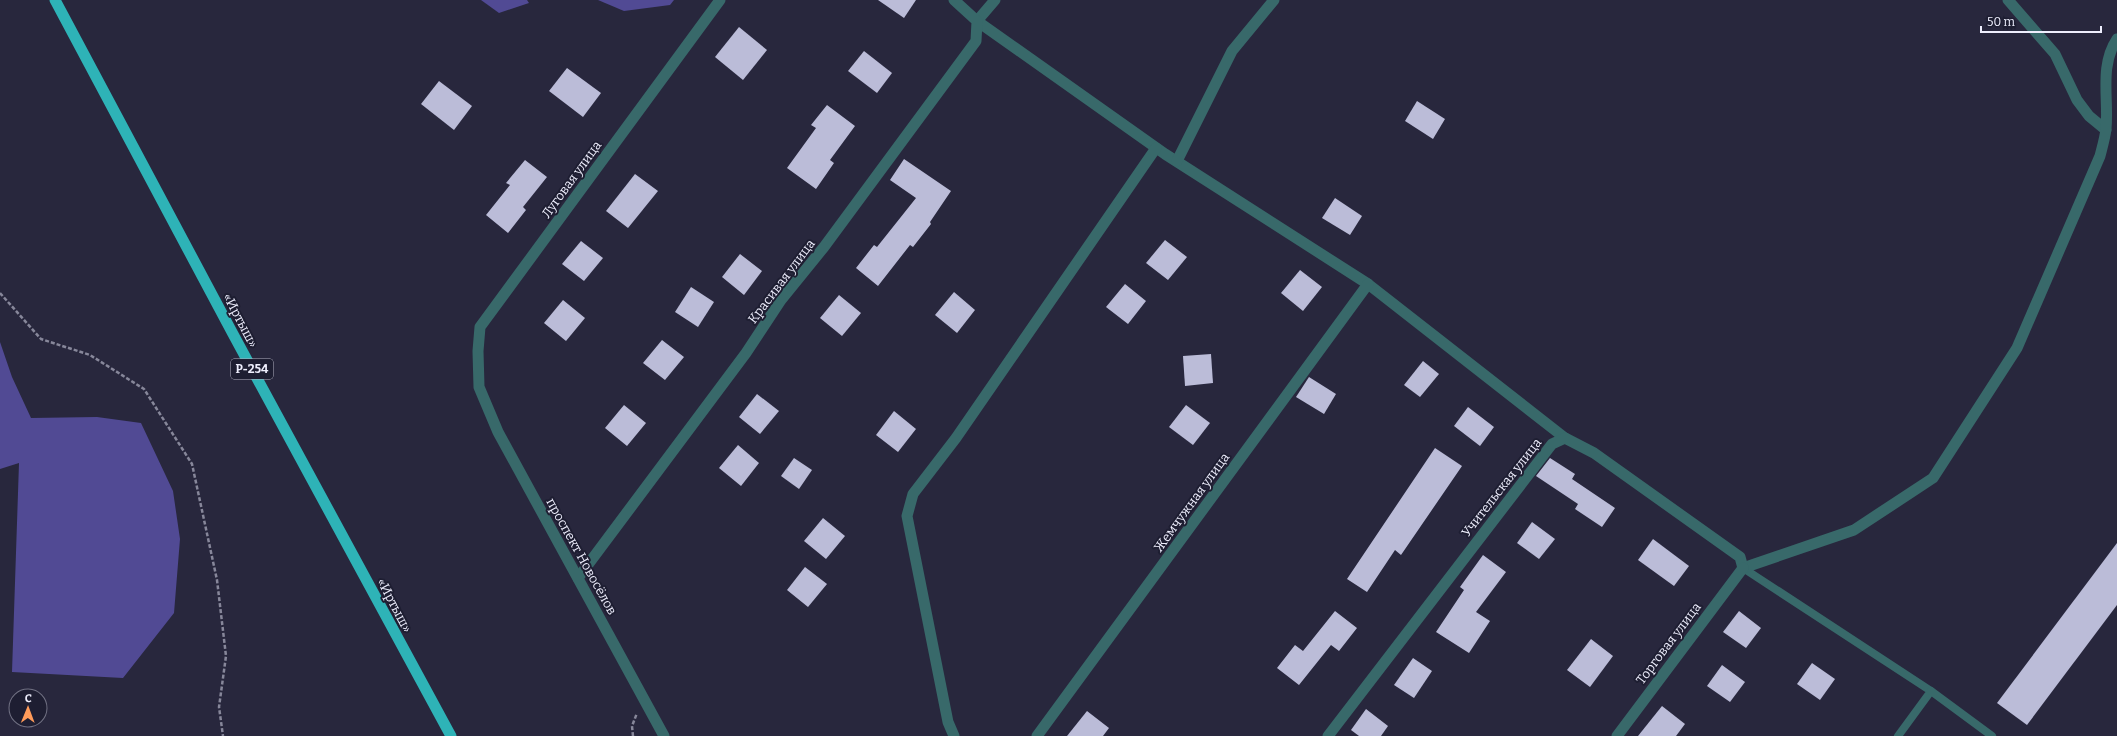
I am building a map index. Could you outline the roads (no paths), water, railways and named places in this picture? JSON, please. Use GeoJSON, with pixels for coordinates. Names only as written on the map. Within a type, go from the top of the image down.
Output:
{"type":"FeatureCollection","features":[{"type":"Feature","properties":{"kind":"highway","name":"«Иртыш»"},"geometry":{"type":"LineString","coordinates":[[56,0],[233,334],[451,736]]}},
{"type":"Feature","properties":{"kind":"street","name":"Луговая улица"},"geometry":{"type":"LineString","coordinates":[[479,387],[478,351],[480,327],[720,0]]}},
{"type":"Feature","properties":{"kind":"street"},"geometry":{"type":"LineString","coordinates":[[954,0],[977,21],[1156,148],[1368,284],[1565,438],[1594,453],[1740,558],[1743,568],[1854,530],[1933,478],[2017,348],[2100,156],[2106,130],[2105,75],[2113,45],[2117,39]]}},
{"type":"Feature","properties":{"kind":"street"},"geometry":{"type":"LineString","coordinates":[[977,21],[995,0]]}},
{"type":"Feature","properties":{"kind":"street"},"geometry":{"type":"LineString","coordinates":[[1177,161],[1232,51],[1274,0]]}},
{"type":"Feature","properties":{"kind":"street"},"geometry":{"type":"LineString","coordinates":[[2008,0],[2055,54],[2077,100],[2089,116],[2106,130]]}},
{"type":"Feature","properties":{"kind":"street","name":"Красивая улица"},"geometry":{"type":"LineString","coordinates":[[578,578],[746,353],[781,300],[824,247],[976,40],[977,21]]}},
{"type":"Feature","properties":{"kind":"street"},"geometry":{"type":"LineString","coordinates":[[954,736],[948,722],[907,516],[913,494],[956,438],[1156,148]]}},
{"type":"Feature","properties":{"kind":"street","name":"Жемчужная улица"},"geometry":{"type":"LineString","coordinates":[[1037,736],[1368,284]]}},
{"type":"Feature","properties":{"kind":"street","name":"проспект Новосёлов"},"geometry":{"type":"LineString","coordinates":[[479,387],[498,432],[664,736]]}},
{"type":"Feature","properties":{"kind":"street","name":"Учительская улица"},"geometry":{"type":"LineString","coordinates":[[1328,736],[1552,444],[1565,438]]}},
{"type":"Feature","properties":{"kind":"street","name":"Торговая улица"},"geometry":{"type":"LineString","coordinates":[[1617,736],[1743,568]]}},
{"type":"Feature","properties":{"kind":"lane"},"geometry":{"type":"LineString","coordinates":[[1743,568],[1930,691],[1992,736]]}},
{"type":"Feature","properties":{"kind":"lane"},"geometry":{"type":"LineString","coordinates":[[1898,736],[1930,691]]}}]}
